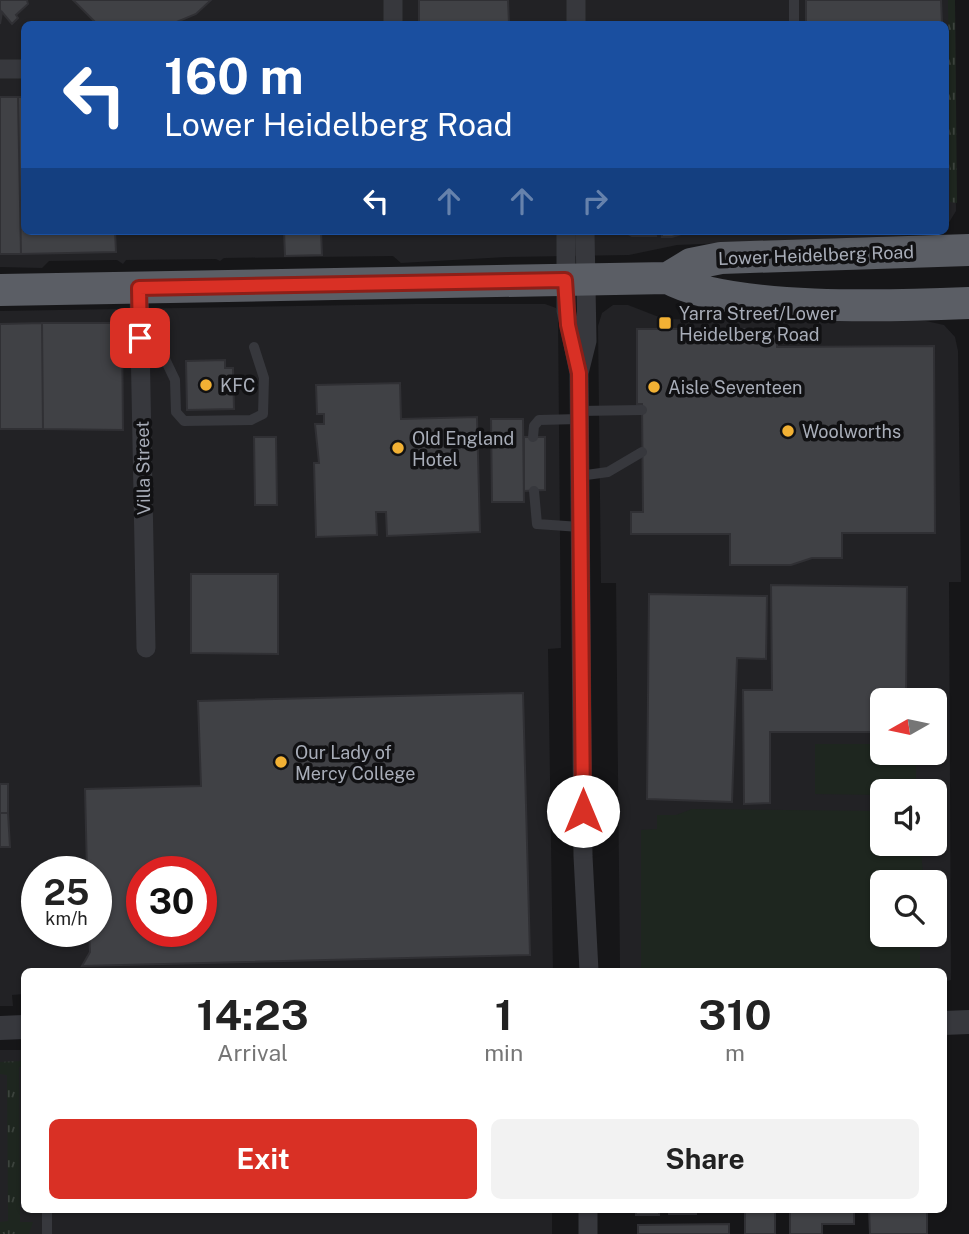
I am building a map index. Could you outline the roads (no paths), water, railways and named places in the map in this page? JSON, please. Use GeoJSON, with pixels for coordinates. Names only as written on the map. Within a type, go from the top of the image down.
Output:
{"type":"FeatureCollection","features":[{"type":"Feature","properties":{"kind":"highway","name":"Lower Heidelberg Road"},"geometry":{"type":"LineString","coordinates":[[668,278],[679,270],[706,259],[969,250]]}},
{"type":"Feature","properties":{"kind":"highway","name":"Lower Heidelberg Road"},"geometry":{"type":"LineString","coordinates":[[0,290],[668,278],[705,293],[764,300],[848,304],[969,303]]}},
{"type":"Feature","properties":{"kind":"street"},"geometry":{"type":"LineString","coordinates":[[393,0],[393,21]]}},
{"type":"Feature","properties":{"kind":"street"},"geometry":{"type":"LineString","coordinates":[[576,0],[576,21]]}},
{"type":"Feature","properties":{"kind":"street"},"geometry":{"type":"LineString","coordinates":[[0,69],[21,69]]}},
{"type":"Feature","properties":{"kind":"street"},"geometry":{"type":"LineString","coordinates":[[567,235],[587,341],[579,373],[579,476],[583,856],[589,968]]}},
{"type":"Feature","properties":{"kind":"street"},"geometry":{"type":"LineString","coordinates":[[576,280],[584,235]]}},
{"type":"Feature","properties":{"kind":"street","name":"Villa Street"},"geometry":{"type":"LineString","coordinates":[[139,288],[146,648]]}},
{"type":"Feature","properties":{"kind":"street"},"geometry":{"type":"LineString","coordinates":[[947,1023],[969,1022]]}},
{"type":"Feature","properties":{"kind":"street"},"geometry":{"type":"LineString","coordinates":[[0,1028],[21,1027]]}},
{"type":"Feature","properties":{"kind":"street"},"geometry":{"type":"LineString","coordinates":[[588,1213],[588,1234]]}},
{"type":"Feature","properties":{"kind":"lane"},"geometry":{"type":"LineString","coordinates":[[794,0],[794,21]]}},
{"type":"Feature","properties":{"kind":"lane"},"geometry":{"type":"LineString","coordinates":[[164,356],[175,380],[176,412],[184,421],[250,420],[263,414],[264,378],[254,347]]}},
{"type":"Feature","properties":{"kind":"lane"},"geometry":{"type":"LineString","coordinates":[[533,437],[534,426],[539,420],[642,410]]}},
{"type":"Feature","properties":{"kind":"lane"},"geometry":{"type":"LineString","coordinates":[[579,476],[608,472],[642,452]]}},
{"type":"Feature","properties":{"kind":"lane"},"geometry":{"type":"LineString","coordinates":[[534,491],[537,524],[580,527]]}},
{"type":"Feature","properties":{"kind":"lane"},"geometry":{"type":"LineString","coordinates":[[47,1213],[47,1234]]}},
{"type":"Feature","properties":{"kind":"place","name":"Yarra Street/Lower Heidelberg Road"},"geometry":{"type":"Point","coordinates":[665,323]}},
{"type":"Feature","properties":{"kind":"place","name":"KFC"},"geometry":{"type":"Point","coordinates":[206,385]}},
{"type":"Feature","properties":{"kind":"place","name":"Aisle Seventeen"},"geometry":{"type":"Point","coordinates":[654,387]}},
{"type":"Feature","properties":{"kind":"place","name":"Woolworths"},"geometry":{"type":"Point","coordinates":[788,431]}},
{"type":"Feature","properties":{"kind":"place","name":"Old England Hotel"},"geometry":{"type":"Point","coordinates":[398,448]}},
{"type":"Feature","properties":{"kind":"place","name":"Our Lady of Mercy College"},"geometry":{"type":"Point","coordinates":[281,762]}}]}
